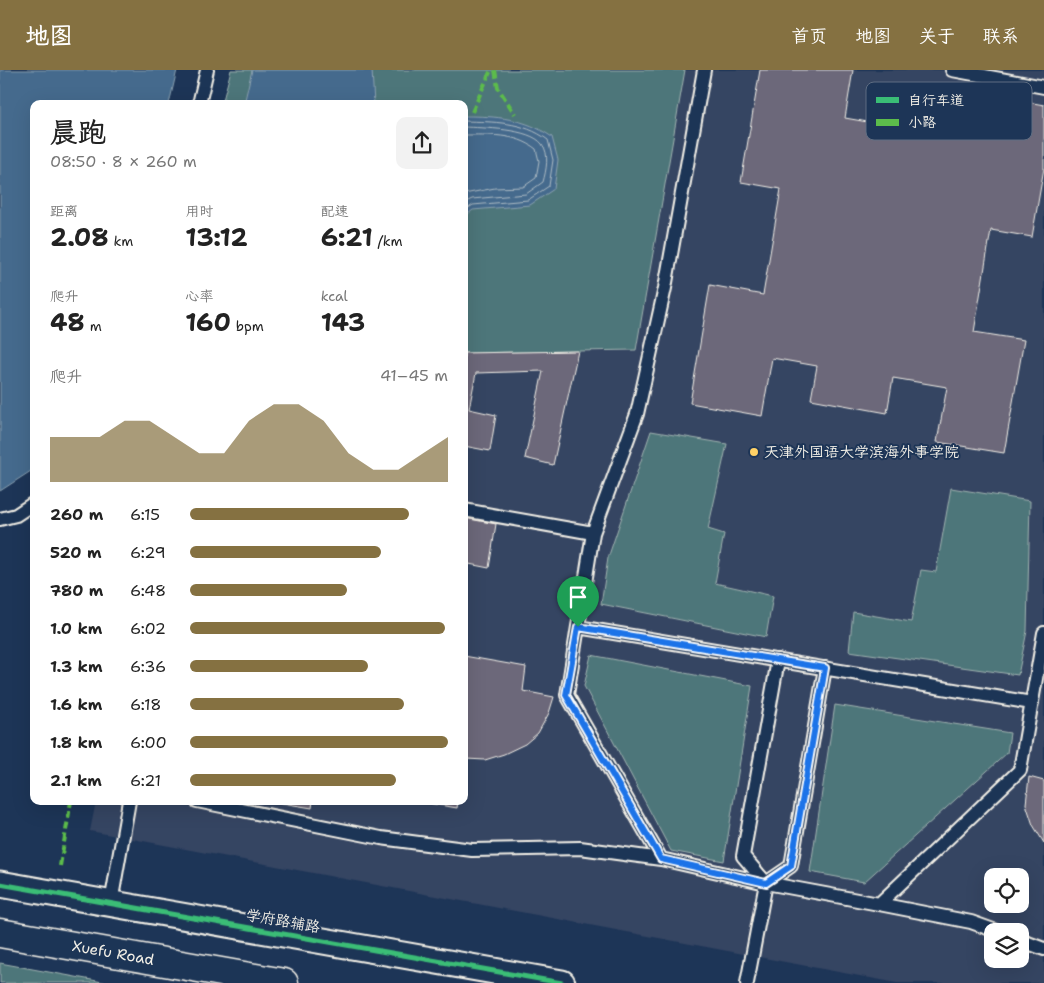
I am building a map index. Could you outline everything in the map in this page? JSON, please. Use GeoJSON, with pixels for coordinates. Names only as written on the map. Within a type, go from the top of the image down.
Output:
{"type":"FeatureCollection","features":[{"type":"Feature","properties":{"kind":"highway","name":"Xuefu Road"},"geometry":{"type":"LineString","coordinates":[[0,933],[284,983]]}},
{"type":"Feature","properties":{"kind":"street","name":"学府路辅路"},"geometry":{"type":"LineString","coordinates":[[0,884],[111,902],[562,983]]}},
{"type":"Feature","properties":{"kind":"lane"},"geometry":{"type":"LineString","coordinates":[[200,100],[207,70]]}},
{"type":"Feature","properties":{"kind":"lane"},"geometry":{"type":"LineString","coordinates":[[661,859],[566,695],[593,533],[637,414],[665,288],[704,70]]}},
{"type":"Feature","properties":{"kind":"lane"},"geometry":{"type":"LineString","coordinates":[[952,70],[1017,82]]}},
{"type":"Feature","properties":{"kind":"lane"},"geometry":{"type":"LineString","coordinates":[[0,519],[16,515],[30,506]]}},
{"type":"Feature","properties":{"kind":"lane"},"geometry":{"type":"LineString","coordinates":[[468,511],[593,533]]}},
{"type":"Feature","properties":{"kind":"lane"},"geometry":{"type":"LineString","coordinates":[[578,627],[1032,703]]}},
{"type":"Feature","properties":{"kind":"lane"},"geometry":{"type":"LineString","coordinates":[[879,904],[1020,770],[1044,633]]}},
{"type":"Feature","properties":{"kind":"lane"},"geometry":{"type":"LineString","coordinates":[[766,883],[743,856],[778,660]]}},
{"type":"Feature","properties":{"kind":"lane"},"geometry":{"type":"LineString","coordinates":[[747,983],[766,883],[791,866],[825,668]]}},
{"type":"Feature","properties":{"kind":"lane"},"geometry":{"type":"LineString","coordinates":[[111,902],[128,805]]}},
{"type":"Feature","properties":{"kind":"lane"},"geometry":{"type":"LineString","coordinates":[[216,805],[381,838],[472,850],[580,848],[661,859],[766,883],[971,922],[984,927]]}},
{"type":"Feature","properties":{"kind":"lane"},"geometry":{"type":"LineString","coordinates":[[1029,944],[1044,950]]}},
{"type":"Feature","properties":{"kind":"shaded area","name":"天津外国语大学滨海外事学院"},"geometry":{"type":"Polygon","coordinates":[[[246,70],[1044,70],[1044,983],[897,983],[90,831],[95,805],[468,805],[468,100],[438,100],[246,70]]]}},
{"type":"Feature","properties":{"kind":"green space"},"geometry":{"type":"Polygon","coordinates":[[[231,70],[685,70],[636,350],[468,353],[468,100],[223,100],[231,70]]]}},
{"type":"Feature","properties":{"kind":"green space"},"geometry":{"type":"Polygon","coordinates":[[[651,431],[727,444],[708,529],[724,534],[715,583],[773,596],[766,637],[601,604],[608,558],[651,431]]]}},
{"type":"Feature","properties":{"kind":"green space"},"geometry":{"type":"Polygon","coordinates":[[[951,488],[1030,501],[1027,631],[1018,675],[849,651],[853,612],[911,622],[921,570],[936,572],[951,488]]]}},
{"type":"Feature","properties":{"kind":"green space"},"geometry":{"type":"Polygon","coordinates":[[[591,655],[752,686],[724,861],[671,851],[584,686],[591,655]]]}},
{"type":"Feature","properties":{"kind":"green space"},"geometry":{"type":"Polygon","coordinates":[[[835,705],[1010,733],[1007,753],[864,882],[810,872],[835,705]]]}},
{"type":"Feature","properties":{"kind":"green space"},"geometry":{"type":"Polygon","coordinates":[[[0,963],[108,983],[0,983],[0,963]]]}},
{"type":"Feature","properties":{"kind":"water"},"geometry":{"type":"Polygon","coordinates":[[[0,70],[177,70],[170,100],[30,100],[30,472],[0,491],[0,70]]]}},
{"type":"Feature","properties":{"kind":"water"},"geometry":{"type":"Polygon","coordinates":[[[252,70],[372,70],[374,100],[245,100],[252,70]]]}},
{"type":"Feature","properties":{"kind":"water"},"geometry":{"type":"Polygon","coordinates":[[[468,116],[510,119],[531,126],[552,137],[558,160],[554,189],[530,205],[473,210],[468,214],[468,116]]]}},
{"type":"Feature","properties":{"kind":"building"},"geometry":{"type":"Polygon","coordinates":[[[760,70],[853,70],[845,118],[866,122],[866,140],[1032,140],[1032,103],[1044,105],[1044,168],[1032,237],[991,230],[974,332],[1024,340],[1004,453],[937,442],[947,387],[893,378],[887,413],[811,399],[817,366],[772,358],[762,416],[690,403],[710,285],[763,295],[781,189],[741,182],[760,70]]]}},
{"type":"Feature","properties":{"kind":"building"},"geometry":{"type":"Polygon","coordinates":[[[578,351],[553,465],[525,458],[543,371],[476,373],[469,409],[496,415],[490,451],[468,447],[468,353],[578,351]]]}},
{"type":"Feature","properties":{"kind":"building"},"geometry":{"type":"Polygon","coordinates":[[[468,519],[496,524],[489,568],[468,564],[468,519]]]}},
{"type":"Feature","properties":{"kind":"building"},"geometry":{"type":"Polygon","coordinates":[[[468,657],[526,667],[523,691],[554,697],[549,713],[538,733],[525,744],[485,760],[468,759],[468,657]]]}},
{"type":"Feature","properties":{"kind":"building"},"geometry":{"type":"Polygon","coordinates":[[[1029,777],[1044,781],[1044,843],[1033,825],[1026,804],[1029,777]]]}},
{"type":"Feature","properties":{"kind":"building"},"geometry":{"type":"Polygon","coordinates":[[[294,805],[312,805],[312,808],[294,805]]]}},
{"type":"Feature","properties":{"kind":"building"},"geometry":{"type":"Polygon","coordinates":[[[439,805],[457,805],[457,808],[439,805]]]}},
{"type":"Feature","properties":{"kind":"marked path"},"geometry":{"type":"LineString","coordinates":[[472,112],[491,70]]}},
{"type":"Feature","properties":{"kind":"marked path"},"geometry":{"type":"LineString","coordinates":[[495,70],[498,88],[515,114]]}},
{"type":"Feature","properties":{"kind":"marked path"},"geometry":{"type":"LineString","coordinates":[[60,866],[70,805]]}},
{"type":"Feature","properties":{"kind":"cycle path"},"geometry":{"type":"LineString","coordinates":[[0,884],[562,983]]}},
{"type":"Feature","properties":{"kind":"place","name":"天津外国语大学滨海外事学院"},"geometry":{"type":"Point","coordinates":[754,452]}},
{"type":"Feature","properties":{"kind":"route"},"geometry":{"type":"LineString","coordinates":[[578,627],[825,668],[791,866],[766,883],[661,859],[566,695],[578,627]]}}]}
